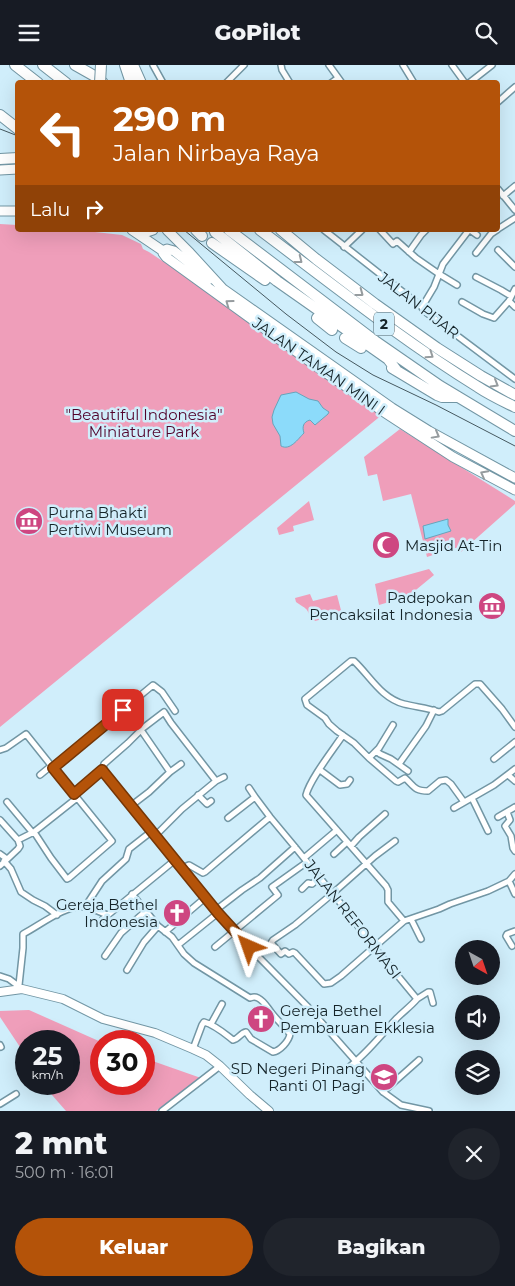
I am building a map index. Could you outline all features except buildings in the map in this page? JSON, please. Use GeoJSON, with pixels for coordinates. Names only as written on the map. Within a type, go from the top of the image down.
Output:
{"type":"FeatureCollection","features":[{"type":"Feature","properties":{"kind":"highway"},"geometry":{"type":"LineString","coordinates":[[15,65],[34,80]]}},
{"type":"Feature","properties":{"kind":"highway"},"geometry":{"type":"LineString","coordinates":[[43,65],[62,80]]}},
{"type":"Feature","properties":{"kind":"highway"},"geometry":{"type":"LineString","coordinates":[[75,65],[100,80]]}},
{"type":"Feature","properties":{"kind":"highway"},"geometry":{"type":"LineString","coordinates":[[101,65],[102,80]]}},
{"type":"Feature","properties":{"kind":"highway"},"geometry":{"type":"LineString","coordinates":[[125,65],[130,80]]}},
{"type":"Feature","properties":{"kind":"highway"},"geometry":{"type":"LineString","coordinates":[[134,65],[140,80]]}},
{"type":"Feature","properties":{"kind":"highway"},"geometry":{"type":"LineString","coordinates":[[0,115],[15,127]]}},
{"type":"Feature","properties":{"kind":"highway"},"geometry":{"type":"LineString","coordinates":[[0,159],[15,159]]}},
{"type":"Feature","properties":{"kind":"highway","name":"2"},"geometry":{"type":"LineString","coordinates":[[232,232],[375,341],[456,397],[515,431]]}},
{"type":"Feature","properties":{"kind":"highway","name":"2"},"geometry":{"type":"LineString","coordinates":[[263,232],[388,327],[479,388],[515,407]]}},
{"type":"Feature","properties":{"kind":"highway"},"geometry":{"type":"LineString","coordinates":[[283,232],[316,259],[437,348],[515,395]]}},
{"type":"Feature","properties":{"kind":"highway"},"geometry":{"type":"LineString","coordinates":[[332,330],[214,238],[388,359],[396,371]]}},
{"type":"Feature","properties":{"kind":"highway"},"geometry":{"type":"LineString","coordinates":[[345,338],[436,395],[456,397]]}},
{"type":"Feature","properties":{"kind":"main road"},"geometry":{"type":"LineString","coordinates":[[0,170],[15,169]]}},
{"type":"Feature","properties":{"kind":"main road"},"geometry":{"type":"LineString","coordinates":[[0,211],[15,211]]}},
{"type":"Feature","properties":{"kind":"main road","name":"JALAN TAMAN MINI I"},"geometry":{"type":"LineString","coordinates":[[136,232],[163,251],[166,257],[326,373],[453,457],[515,490]]}},
{"type":"Feature","properties":{"kind":"main road"},"geometry":{"type":"LineString","coordinates":[[154,245],[155,232]]}},
{"type":"Feature","properties":{"kind":"main road","name":"JALAN TAMAN MINI I"},"geometry":{"type":"LineString","coordinates":[[169,232],[223,289],[392,408],[429,431],[515,478]]}},
{"type":"Feature","properties":{"kind":"main road"},"geometry":{"type":"LineString","coordinates":[[163,251],[167,249],[174,251],[196,270],[223,289]]}},
{"type":"Feature","properties":{"kind":"street"},"geometry":{"type":"LineString","coordinates":[[153,65],[161,80]]}},
{"type":"Feature","properties":{"kind":"street"},"geometry":{"type":"LineString","coordinates":[[233,80],[244,65]]}},
{"type":"Feature","properties":{"kind":"street"},"geometry":{"type":"LineString","coordinates":[[281,65],[288,80]]}},
{"type":"Feature","properties":{"kind":"street"},"geometry":{"type":"LineString","coordinates":[[329,65],[340,80]]}},
{"type":"Feature","properties":{"kind":"street"},"geometry":{"type":"LineString","coordinates":[[402,65],[412,80]]}},
{"type":"Feature","properties":{"kind":"street"},"geometry":{"type":"LineString","coordinates":[[452,65],[464,80]]}},
{"type":"Feature","properties":{"kind":"street"},"geometry":{"type":"LineString","coordinates":[[471,80],[492,65]]}},
{"type":"Feature","properties":{"kind":"street"},"geometry":{"type":"LineString","coordinates":[[500,100],[515,87]]}},
{"type":"Feature","properties":{"kind":"street"},"geometry":{"type":"LineString","coordinates":[[503,196],[515,186]]}},
{"type":"Feature","properties":{"kind":"street"},"geometry":{"type":"LineString","coordinates":[[500,192],[515,210]]}},
{"type":"Feature","properties":{"kind":"street"},"geometry":{"type":"LineString","coordinates":[[500,228],[515,218]]}},
{"type":"Feature","properties":{"kind":"street","name":"JALAN PIJAR"},"geometry":{"type":"LineString","coordinates":[[326,232],[422,307],[423,310],[515,379]]}},
{"type":"Feature","properties":{"kind":"street"},"geometry":{"type":"LineString","coordinates":[[344,247],[360,232]]}},
{"type":"Feature","properties":{"kind":"street"},"geometry":{"type":"LineString","coordinates":[[382,232],[393,244],[397,241],[439,275],[457,285]]}},
{"type":"Feature","properties":{"kind":"street"},"geometry":{"type":"LineString","coordinates":[[409,251],[424,232]]}},
{"type":"Feature","properties":{"kind":"street"},"geometry":{"type":"LineString","coordinates":[[422,307],[434,287],[443,264],[467,232]]}},
{"type":"Feature","properties":{"kind":"street"},"geometry":{"type":"LineString","coordinates":[[472,232],[477,235]]}},
{"type":"Feature","properties":{"kind":"street"},"geometry":{"type":"LineString","coordinates":[[476,253],[494,232]]}},
{"type":"Feature","properties":{"kind":"street"},"geometry":{"type":"LineString","coordinates":[[498,250],[515,267]]}},
{"type":"Feature","properties":{"kind":"street"},"geometry":{"type":"LineString","coordinates":[[476,277],[501,290],[515,307]]}},
{"type":"Feature","properties":{"kind":"street"},"geometry":{"type":"LineString","coordinates":[[462,302],[494,318],[510,299],[515,289]]}},
{"type":"Feature","properties":{"kind":"street"},"geometry":{"type":"LineString","coordinates":[[464,802],[446,780],[440,781],[428,791],[415,789],[404,778],[398,782],[354,743],[328,725],[324,718],[306,705],[306,699],[351,661],[355,661],[372,682],[391,698],[403,704],[434,710],[442,711],[478,683],[515,727]]}},
{"type":"Feature","properties":{"kind":"street"},"geometry":{"type":"LineString","coordinates":[[40,775],[152,686],[160,689],[175,711]]}},
{"type":"Feature","properties":{"kind":"street"},"geometry":{"type":"LineString","coordinates":[[399,764],[426,726],[434,710]]}},
{"type":"Feature","properties":{"kind":"street"},"geometry":{"type":"LineString","coordinates":[[18,840],[33,832],[76,796],[102,770],[104,764],[164,712],[170,723],[216,781]]}},
{"type":"Feature","properties":{"kind":"street"},"geometry":{"type":"LineString","coordinates":[[369,758],[376,751],[393,725]]}},
{"type":"Feature","properties":{"kind":"street"},"geometry":{"type":"LineString","coordinates":[[141,730],[170,772]]}},
{"type":"Feature","properties":{"kind":"street"},"geometry":{"type":"LineString","coordinates":[[0,749],[6,748],[26,734],[116,846]]}},
{"type":"Feature","properties":{"kind":"street"},"geometry":{"type":"LineString","coordinates":[[343,735],[306,795],[386,886],[388,902],[404,921]]}},
{"type":"Feature","properties":{"kind":"street"},"geometry":{"type":"LineString","coordinates":[[494,759],[515,742]]}},
{"type":"Feature","properties":{"kind":"street"},"geometry":{"type":"LineString","coordinates":[[376,751],[408,771]]}},
{"type":"Feature","properties":{"kind":"street"},"geometry":{"type":"LineString","coordinates":[[132,805],[181,764]]}},
{"type":"Feature","properties":{"kind":"street"},"geometry":{"type":"LineString","coordinates":[[454,809],[494,785],[515,769]]}},
{"type":"Feature","properties":{"kind":"street"},"geometry":{"type":"LineString","coordinates":[[102,770],[234,932],[307,1006],[383,1092],[401,1105],[429,1111]]}},
{"type":"Feature","properties":{"kind":"street"},"geometry":{"type":"LineString","coordinates":[[320,770],[340,785],[347,784],[350,780]]}},
{"type":"Feature","properties":{"kind":"street"},"geometry":{"type":"LineString","coordinates":[[508,775],[515,781]]}},
{"type":"Feature","properties":{"kind":"street"},"geometry":{"type":"LineString","coordinates":[[84,907],[102,881],[126,859],[130,849],[154,833],[198,795],[224,777]]}},
{"type":"Feature","properties":{"kind":"street","name":"JALAN REFORMASI"},"geometry":{"type":"LineString","coordinates":[[248,788],[417,999]]}},
{"type":"Feature","properties":{"kind":"street"},"geometry":{"type":"LineString","coordinates":[[198,795],[205,803],[211,801]]}},
{"type":"Feature","properties":{"kind":"street"},"geometry":{"type":"LineString","coordinates":[[228,819],[255,797]]}},
{"type":"Feature","properties":{"kind":"street"},"geometry":{"type":"LineString","coordinates":[[472,798],[488,831]]}},
{"type":"Feature","properties":{"kind":"street"},"geometry":{"type":"LineString","coordinates":[[7,802],[33,832],[67,879],[112,841]]}},
{"type":"Feature","properties":{"kind":"street"},"geometry":{"type":"LineString","coordinates":[[498,817],[515,807]]}},
{"type":"Feature","properties":{"kind":"street"},"geometry":{"type":"LineString","coordinates":[[507,812],[510,820],[505,826],[515,851]]}},
{"type":"Feature","properties":{"kind":"street"},"geometry":{"type":"LineString","coordinates":[[334,854],[359,837],[385,814]]}},
{"type":"Feature","properties":{"kind":"street"},"geometry":{"type":"LineString","coordinates":[[182,867],[189,865],[203,873],[205,872],[270,817]]}},
{"type":"Feature","properties":{"kind":"street"},"geometry":{"type":"LineString","coordinates":[[0,820],[18,840],[20,846],[4,862]]}},
{"type":"Feature","properties":{"kind":"street"},"geometry":{"type":"LineString","coordinates":[[215,947],[278,895],[272,887],[306,860],[337,830]]}},
{"type":"Feature","properties":{"kind":"street"},"geometry":{"type":"LineString","coordinates":[[395,841],[271,943],[280,954],[285,951],[289,954],[293,952],[301,957],[316,977],[326,985],[341,976],[404,921],[479,895],[509,881],[515,874]]}},
{"type":"Feature","properties":{"kind":"street"},"geometry":{"type":"LineString","coordinates":[[178,945],[295,847]]}},
{"type":"Feature","properties":{"kind":"street"},"geometry":{"type":"LineString","coordinates":[[0,854],[4,862],[11,869],[21,892],[57,915]]}},
{"type":"Feature","properties":{"kind":"street"},"geometry":{"type":"LineString","coordinates":[[21,987],[23,934],[75,907],[84,907],[105,917],[175,860]]}},
{"type":"Feature","properties":{"kind":"street"},"geometry":{"type":"LineString","coordinates":[[302,889],[308,883],[312,884],[320,877]]}},
{"type":"Feature","properties":{"kind":"street"},"geometry":{"type":"LineString","coordinates":[[509,881],[515,894]]}},
{"type":"Feature","properties":{"kind":"street"},"geometry":{"type":"LineString","coordinates":[[132,894],[158,926],[172,937],[184,954],[196,965],[250,998],[258,998],[267,1005],[272,1014],[290,1034],[288,1040],[276,1052],[273,1052],[251,1039],[246,1032],[233,1040],[211,1024],[205,1022],[202,1023],[193,1049]]}},
{"type":"Feature","properties":{"kind":"street"},"geometry":{"type":"LineString","coordinates":[[165,932],[206,897]]}},
{"type":"Feature","properties":{"kind":"street"},"geometry":{"type":"LineString","coordinates":[[104,956],[121,933],[146,911]]}},
{"type":"Feature","properties":{"kind":"street"},"geometry":{"type":"LineString","coordinates":[[411,919],[421,939]]}},
{"type":"Feature","properties":{"kind":"street"},"geometry":{"type":"LineString","coordinates":[[127,970],[144,942],[158,926]]}},
{"type":"Feature","properties":{"kind":"street"},"geometry":{"type":"LineString","coordinates":[[512,946],[506,937],[507,934],[515,931]]}},
{"type":"Feature","properties":{"kind":"street"},"geometry":{"type":"LineString","coordinates":[[0,976],[10,979],[21,987],[63,999],[103,1019],[155,1033],[206,1055],[269,1111]]}},
{"type":"Feature","properties":{"kind":"street"},"geometry":{"type":"LineString","coordinates":[[0,992],[21,987]]}},
{"type":"Feature","properties":{"kind":"street"},"geometry":{"type":"LineString","coordinates":[[344,1071],[356,1062],[417,999],[430,992],[433,1003]]}},
{"type":"Feature","properties":{"kind":"street"},"geometry":{"type":"LineString","coordinates":[[211,1024],[222,1004]]}},
{"type":"Feature","properties":{"kind":"street"},"geometry":{"type":"LineString","coordinates":[[383,1092],[419,1060]]}},
{"type":"Feature","properties":{"kind":"street"},"geometry":{"type":"LineString","coordinates":[[162,1111],[220,1066]]}},
{"type":"Feature","properties":{"kind":"street"},"geometry":{"type":"LineString","coordinates":[[0,1104],[15,1095]]}},
{"type":"Feature","properties":{"kind":"street"},"geometry":{"type":"LineString","coordinates":[[397,1111],[401,1105]]}},
{"type":"Feature","properties":{"kind":"green space","name":"\"Beautiful Indonesia\" Miniature Park"},"geometry":{"type":"Polygon","coordinates":[[[0,224],[15,225],[15,232],[95,232],[122,235],[141,244],[143,249],[209,292],[383,414],[0,727],[0,224]]]}},
{"type":"Feature","properties":{"kind":"green space"},"geometry":{"type":"Polygon","coordinates":[[[400,429],[515,501],[515,504],[461,552],[458,548],[454,548],[427,557],[411,494],[383,501],[377,474],[368,476],[364,457],[400,429]]]}},
{"type":"Feature","properties":{"kind":"green space"},"geometry":{"type":"Polygon","coordinates":[[[309,501],[314,520],[293,526],[294,531],[279,535],[277,528],[309,501]]]}},
{"type":"Feature","properties":{"kind":"green space"},"geometry":{"type":"Polygon","coordinates":[[[429,569],[434,575],[411,594],[379,605],[375,584],[429,569]]]}},
{"type":"Feature","properties":{"kind":"green space"},"geometry":{"type":"Polygon","coordinates":[[[310,594],[313,601],[337,595],[342,614],[315,621],[311,619],[307,610],[296,602],[295,598],[310,594]]]}},
{"type":"Feature","properties":{"kind":"green space"},"geometry":{"type":"Polygon","coordinates":[[[29,1010],[74,1030],[15,1030],[15,1040],[0,1017],[0,1011],[29,1010]]]}},
{"type":"Feature","properties":{"kind":"green space"},"geometry":{"type":"Polygon","coordinates":[[[80,1033],[90,1037],[90,1095],[155,1095],[155,1062],[201,1078],[156,1111],[66,1111],[52,1095],[80,1095],[80,1033]]]}},
{"type":"Feature","properties":{"kind":"water"},"geometry":{"type":"Polygon","coordinates":[[[296,392],[309,399],[318,401],[329,412],[315,425],[310,420],[304,423],[304,433],[294,444],[284,447],[281,446],[280,436],[273,424],[272,417],[281,395],[296,392]]]}},
{"type":"Feature","properties":{"kind":"water"},"geometry":{"type":"Polygon","coordinates":[[[448,519],[451,531],[425,539],[423,526],[448,519]]]}},
{"type":"Feature","properties":{"kind":"tram line"},"geometry":{"type":"LineString","coordinates":[[0,129],[15,135]]}},
{"type":"Feature","properties":{"kind":"tram line"},"geometry":{"type":"LineString","coordinates":[[186,232],[286,314],[336,352],[373,375],[515,446]]}},
{"type":"Feature","properties":{"kind":"place","name":"Purna Bhakti Pertiwi Museum"},"geometry":{"type":"Point","coordinates":[29,521]}},
{"type":"Feature","properties":{"kind":"place","name":"Masjid At-Tin"},"geometry":{"type":"Point","coordinates":[386,545]}},
{"type":"Feature","properties":{"kind":"place","name":"Padepokan Pencaksilat Indonesia"},"geometry":{"type":"Point","coordinates":[492,606]}},
{"type":"Feature","properties":{"kind":"place","name":"Gereja Bethel Indonesia"},"geometry":{"type":"Point","coordinates":[177,913]}},
{"type":"Feature","properties":{"kind":"place","name":"Gereja Bethel Pembaruan Ekklesia"},"geometry":{"type":"Point","coordinates":[261,1019]}},
{"type":"Feature","properties":{"kind":"place","name":"SD Negeri Pinang Ranti 01 Pagi"},"geometry":{"type":"Point","coordinates":[384,1077]}},
{"type":"Feature","properties":{"kind":"route"},"geometry":{"type":"LineString","coordinates":[[123,710],[53,768],[74,794],[102,770],[218,913],[249,947]]}}]}
